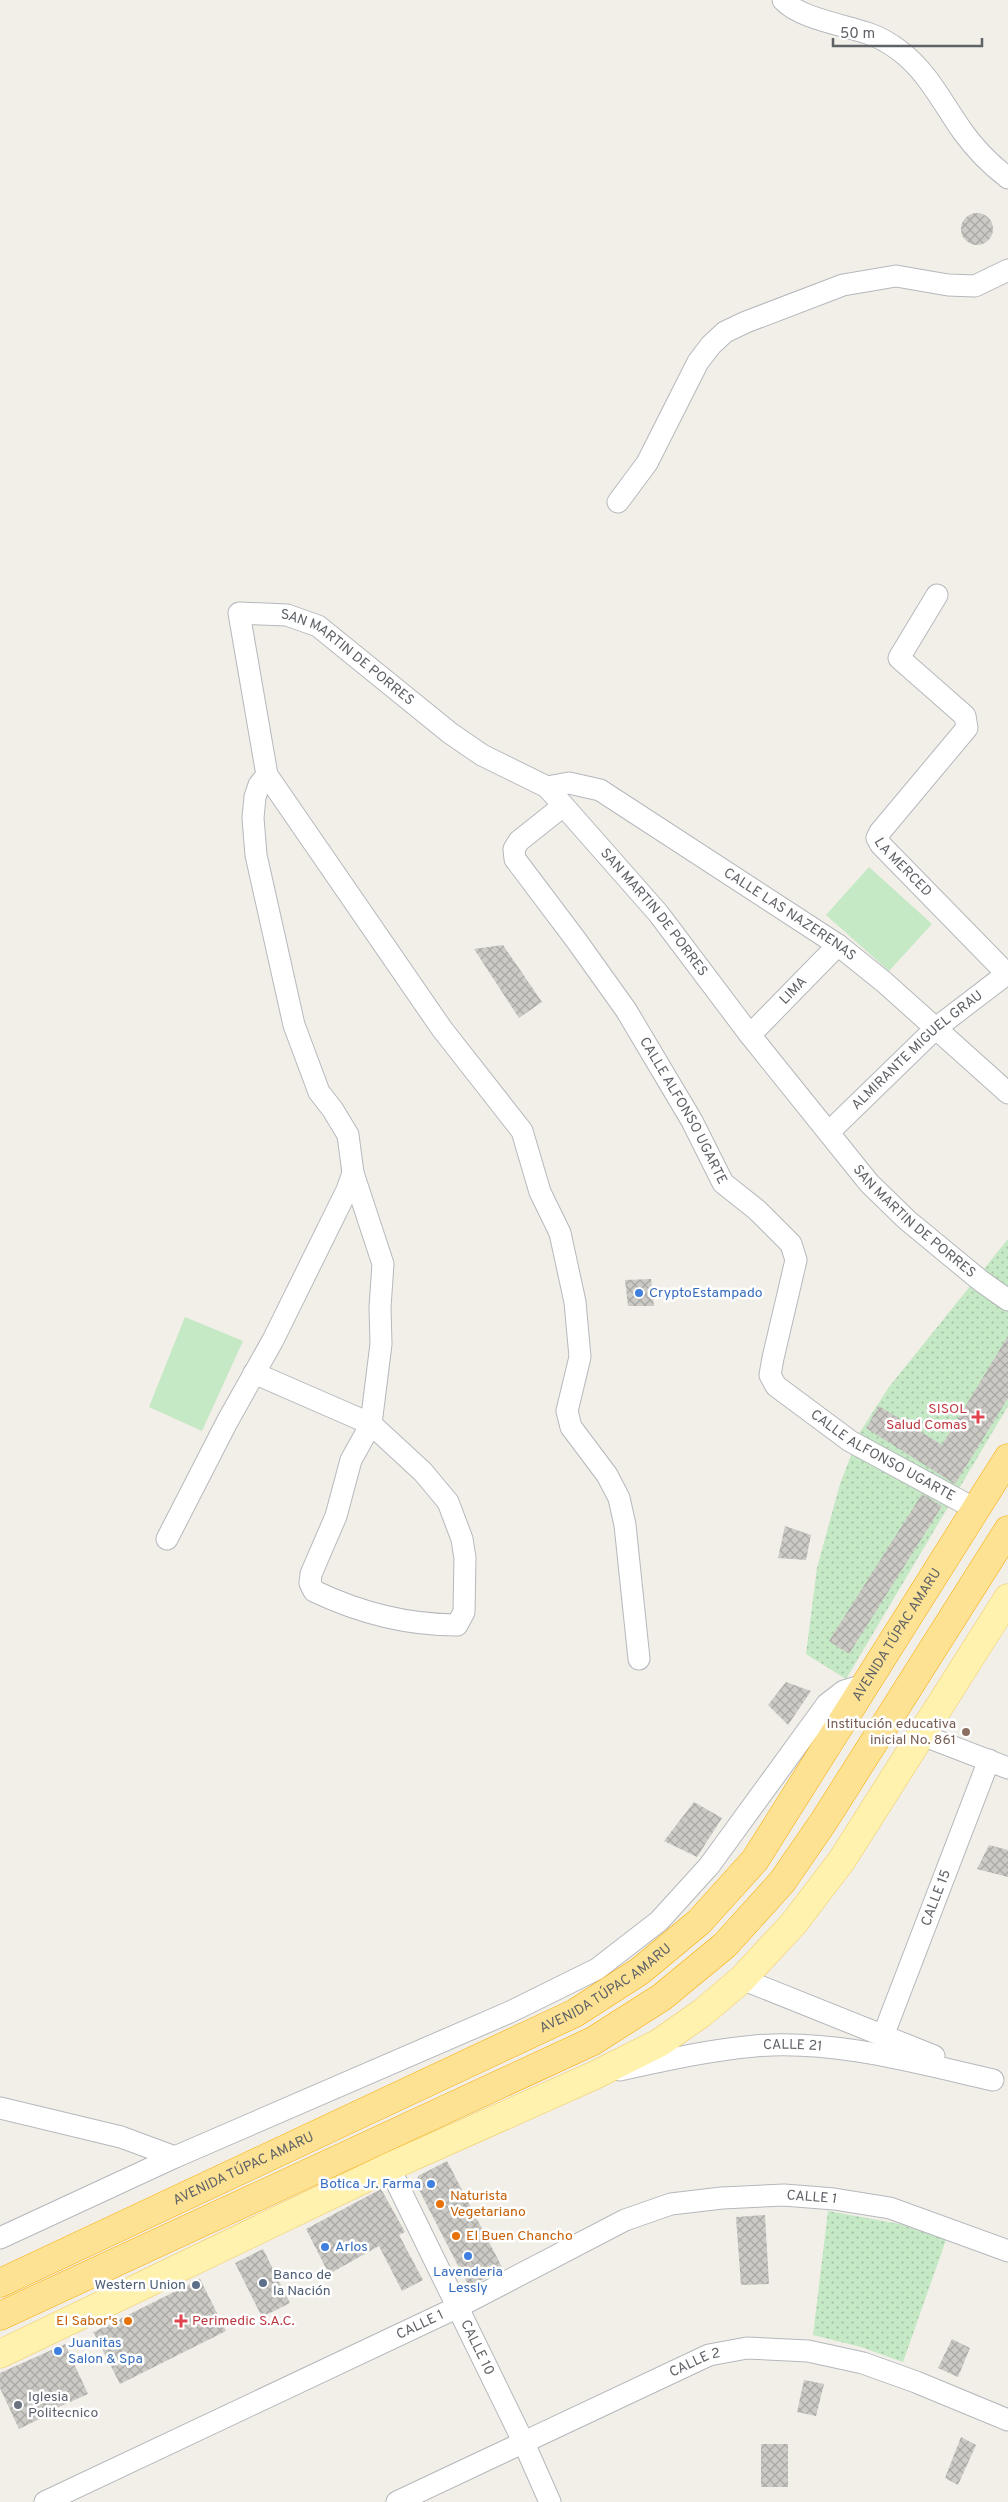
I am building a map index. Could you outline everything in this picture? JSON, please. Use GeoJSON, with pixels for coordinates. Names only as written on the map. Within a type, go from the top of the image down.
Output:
{"type":"FeatureCollection","features":[{"type":"Feature","properties":{"kind":"highway","name":"AVENIDA TÚPAC AMARU"},"geometry":{"type":"LineString","coordinates":[[0,2283],[575,2013],[640,1971],[699,1922],[755,1860],[1008,1458]]}},
{"type":"Feature","properties":{"kind":"highway"},"geometry":{"type":"LineString","coordinates":[[0,2316],[593,2041],[662,1997],[725,1945],[782,1882],[834,1804],[1008,1530]]}},
{"type":"Feature","properties":{"kind":"main road"},"geometry":{"type":"LineString","coordinates":[[0,2354],[389,2167],[593,2076],[658,2043],[702,2013],[742,1979],[794,1923],[842,1860],[1008,1598]]}},
{"type":"Feature","properties":{"kind":"street"},"geometry":{"type":"LineString","coordinates":[[783,0],[797,10],[870,33],[900,50],[914,62],[928,80],[979,152],[1008,178]]}},
{"type":"Feature","properties":{"kind":"street"},"geometry":{"type":"LineString","coordinates":[[618,502],[647,463],[698,362],[711,345],[725,332],[746,322],[843,285],[896,276],[948,285],[975,286],[1008,270]]}},
{"type":"Feature","properties":{"kind":"street","name":"LA MERCED"},"geometry":{"type":"LineString","coordinates":[[937,595],[899,658],[965,716],[967,728],[877,838],[1007,974]]}},
{"type":"Feature","properties":{"kind":"street","name":"SAN MARTIN DE PORRES"},"geometry":{"type":"LineString","coordinates":[[267,775],[239,613],[287,615],[318,626],[426,715],[466,744],[482,755],[547,787],[658,913],[750,1035],[830,1131],[869,1183],[907,1220],[981,1281],[1008,1300]]}},
{"type":"Feature","properties":{"kind":"street"},"geometry":{"type":"LineString","coordinates":[[254,1373],[370,1424],[423,1472],[448,1502],[462,1539],[465,1558],[464,1612],[457,1625],[423,1625],[352,1607],[314,1592],[310,1583],[311,1574],[336,1516],[351,1460],[370,1424],[381,1344],[380,1307],[383,1264],[353,1173],[348,1136],[333,1110],[319,1092],[294,1025],[256,855],[253,818],[254,797],[259,785],[267,775],[442,1029],[522,1131],[540,1192],[560,1233],[575,1302],[580,1357],[567,1412],[571,1427],[607,1475],[619,1498],[625,1525],[639,1659]]}},
{"type":"Feature","properties":{"kind":"street","name":"CALLE LAS NAZERENAS"},"geometry":{"type":"LineString","coordinates":[[547,787],[569,783],[600,790],[838,945],[936,1028],[1008,1093]]}},
{"type":"Feature","properties":{"kind":"street","name":"CALLE ALFONSO UGARTE"},"geometry":{"type":"LineString","coordinates":[[564,806],[519,841],[514,850],[515,859],[626,1010],[692,1121],[723,1183],[757,1210],[791,1244],[796,1260],[770,1375],[776,1386],[850,1441],[977,1510]]}},
{"type":"Feature","properties":{"kind":"street","name":"LIMA"},"geometry":{"type":"LineString","coordinates":[[750,1035],[838,945]]}},
{"type":"Feature","properties":{"kind":"street","name":"ALMIRANTE MIGUEL GRAU"},"geometry":{"type":"LineString","coordinates":[[830,1131],[936,1028],[1007,974]]}},
{"type":"Feature","properties":{"kind":"street"},"geometry":{"type":"LineString","coordinates":[[167,1539],[347,1190],[353,1173]]}},
{"type":"Feature","properties":{"kind":"street"},"geometry":{"type":"LineString","coordinates":[[0,2238],[175,2157],[510,2012],[596,1969],[659,1921],[709,1866],[827,1704],[844,1691],[867,1684]]}},
{"type":"Feature","properties":{"kind":"street"},"geometry":{"type":"LineString","coordinates":[[922,1735],[998,1764]]}},
{"type":"Feature","properties":{"kind":"street","name":"CALLE 15"},"geometry":{"type":"LineString","coordinates":[[882,2036],[998,1764]]}},
{"type":"Feature","properties":{"kind":"street","name":"CALLE 21"},"geometry":{"type":"LineString","coordinates":[[742,1979],[1000,2083]]}},
{"type":"Feature","properties":{"kind":"street","name":"CALLE 21"},"geometry":{"type":"LineString","coordinates":[[593,2076],[683,2056],[757,2046],[819,2047],[896,2058],[1000,2083]]}},
{"type":"Feature","properties":{"kind":"street"},"geometry":{"type":"LineString","coordinates":[[0,2108],[121,2137],[175,2157]]}},
{"type":"Feature","properties":{"kind":"street"},"geometry":{"type":"LineString","coordinates":[[121,2137],[135,2175]]}},
{"type":"Feature","properties":{"kind":"street","name":"CALLE 10"},"geometry":{"type":"LineString","coordinates":[[389,2167],[523,2441],[550,2502]]}},
{"type":"Feature","properties":{"kind":"street","name":"CALLE 1"},"geometry":{"type":"LineString","coordinates":[[45,2502],[458,2307],[625,2220],[670,2204],[784,2194],[890,2208],[1008,2251]]}},
{"type":"Feature","properties":{"kind":"street","name":"CALLE 2"},"geometry":{"type":"LineString","coordinates":[[397,2502],[709,2355],[747,2348],[808,2351],[863,2363],[916,2382],[1008,2420]]}},
{"type":"Feature","properties":{"kind":"green space"},"geometry":{"type":"Polygon","coordinates":[[[869,867],[932,924],[889,971],[826,915],[869,867]]]}},
{"type":"Feature","properties":{"kind":"green space"},"geometry":{"type":"Polygon","coordinates":[[[1008,1239],[1008,1406],[846,1679],[806,1654],[817,1568],[840,1484],[860,1432],[889,1387],[1008,1239]]]}},
{"type":"Feature","properties":{"kind":"green space"},"geometry":{"type":"Polygon","coordinates":[[[185,1317],[243,1341],[202,1431],[149,1407],[185,1317]]]}},
{"type":"Feature","properties":{"kind":"green space"},"geometry":{"type":"Polygon","coordinates":[[[828,2211],[900,2224],[946,2240],[903,2362],[861,2347],[813,2335],[828,2211]]]}},
{"type":"Feature","properties":{"kind":"building"},"geometry":{"type":"Polygon","coordinates":[[[977,213],[988,218],[993,229],[988,240],[977,245],[966,240],[961,229],[966,218],[977,213]]]}},
{"type":"Feature","properties":{"kind":"building"},"geometry":{"type":"Polygon","coordinates":[[[503,945],[542,1002],[519,1018],[474,949],[503,945]]]}},
{"type":"Feature","properties":{"kind":"building","name":"CryptoEstampado"},"geometry":{"type":"Polygon","coordinates":[[[651,1279],[654,1306],[628,1306],[625,1280],[651,1279]]]}},
{"type":"Feature","properties":{"kind":"building","name":"SISOL Salud Comas"},"geometry":{"type":"Polygon","coordinates":[[[1008,1336],[1008,1398],[955,1484],[866,1428],[879,1406],[942,1445],[1008,1336]]]}},
{"type":"Feature","properties":{"kind":"building"},"geometry":{"type":"Polygon","coordinates":[[[922,1494],[942,1506],[849,1654],[829,1641],[922,1494]]]}},
{"type":"Feature","properties":{"kind":"building"},"geometry":{"type":"Polygon","coordinates":[[[785,1526],[811,1535],[806,1560],[778,1558],[785,1526]]]}},
{"type":"Feature","properties":{"kind":"building"},"geometry":{"type":"Polygon","coordinates":[[[786,1682],[811,1691],[788,1725],[768,1705],[786,1682]]]}},
{"type":"Feature","properties":{"kind":"building"},"geometry":{"type":"Polygon","coordinates":[[[694,1802],[722,1818],[697,1857],[664,1841],[694,1802]]]}},
{"type":"Feature","properties":{"kind":"building"},"geometry":{"type":"Polygon","coordinates":[[[989,1845],[1008,1850],[1008,1877],[977,1869],[989,1845]]]}},
{"type":"Feature","properties":{"kind":"building"},"geometry":{"type":"Polygon","coordinates":[[[447,2161],[503,2269],[469,2287],[416,2184],[418,2176],[447,2161]]]}},
{"type":"Feature","properties":{"kind":"building"},"geometry":{"type":"Polygon","coordinates":[[[381,2189],[405,2232],[399,2235],[423,2280],[402,2291],[379,2246],[329,2274],[306,2229],[381,2189]]]}},
{"type":"Feature","properties":{"kind":"building"},"geometry":{"type":"Polygon","coordinates":[[[765,2215],[769,2284],[741,2285],[736,2217],[765,2215]]]}},
{"type":"Feature","properties":{"kind":"building","name":"Banco de la Nación"},"geometry":{"type":"Polygon","coordinates":[[[263,2249],[290,2303],[262,2317],[235,2263],[263,2249]]]}},
{"type":"Feature","properties":{"kind":"building"},"geometry":{"type":"Polygon","coordinates":[[[200,2279],[226,2331],[120,2384],[94,2333],[92,2333],[200,2279]]]}},
{"type":"Feature","properties":{"kind":"building"},"geometry":{"type":"Polygon","coordinates":[[[952,2339],[970,2348],[958,2377],[938,2368],[952,2339]]]}},
{"type":"Feature","properties":{"kind":"building"},"geometry":{"type":"Polygon","coordinates":[[[65,2344],[88,2394],[52,2410],[54,2412],[19,2429],[0,2388],[0,2373],[65,2344]]]}},
{"type":"Feature","properties":{"kind":"building"},"geometry":{"type":"Polygon","coordinates":[[[804,2380],[824,2384],[816,2416],[797,2412],[804,2380]]]}},
{"type":"Feature","properties":{"kind":"building"},"geometry":{"type":"Polygon","coordinates":[[[961,2437],[976,2445],[958,2485],[945,2478],[961,2437]]]}},
{"type":"Feature","properties":{"kind":"building"},"geometry":{"type":"Polygon","coordinates":[[[761,2444],[788,2444],[788,2487],[761,2487],[761,2444]]]}},
{"type":"Feature","properties":{"kind":"place","name":"CryptoEstampado"},"geometry":{"type":"Point","coordinates":[639,1293]}},
{"type":"Feature","properties":{"kind":"place","name":"SISOL Salud Comas"},"geometry":{"type":"Point","coordinates":[978,1417]}},
{"type":"Feature","properties":{"kind":"place","name":"Institución educativa inicial No. 861"},"geometry":{"type":"Point","coordinates":[966,1732]}},
{"type":"Feature","properties":{"kind":"place","name":"Botica Jr. Farma"},"geometry":{"type":"Point","coordinates":[431,2184]}},
{"type":"Feature","properties":{"kind":"place","name":"Naturista Vegetariano"},"geometry":{"type":"Point","coordinates":[440,2204]}},
{"type":"Feature","properties":{"kind":"place","name":"El Buen Chancho"},"geometry":{"type":"Point","coordinates":[456,2236]}},
{"type":"Feature","properties":{"kind":"place","name":"Arlos"},"geometry":{"type":"Point","coordinates":[325,2247]}},
{"type":"Feature","properties":{"kind":"place","name":"Lavenderia Lessly"},"geometry":{"type":"Point","coordinates":[468,2256]}},
{"type":"Feature","properties":{"kind":"place","name":"Banco de la Nación"},"geometry":{"type":"Point","coordinates":[263,2283]}},
{"type":"Feature","properties":{"kind":"place","name":"Western Union"},"geometry":{"type":"Point","coordinates":[196,2285]}},
{"type":"Feature","properties":{"kind":"place","name":"El Sabor's"},"geometry":{"type":"Point","coordinates":[128,2321]}},
{"type":"Feature","properties":{"kind":"place","name":"Perimedic S.A.C."},"geometry":{"type":"Point","coordinates":[181,2321]}},
{"type":"Feature","properties":{"kind":"place","name":"Juanitas Salon & Spa"},"geometry":{"type":"Point","coordinates":[58,2351]}},
{"type":"Feature","properties":{"kind":"place","name":"Iglesia Politecnico"},"geometry":{"type":"Point","coordinates":[18,2405]}}]}
